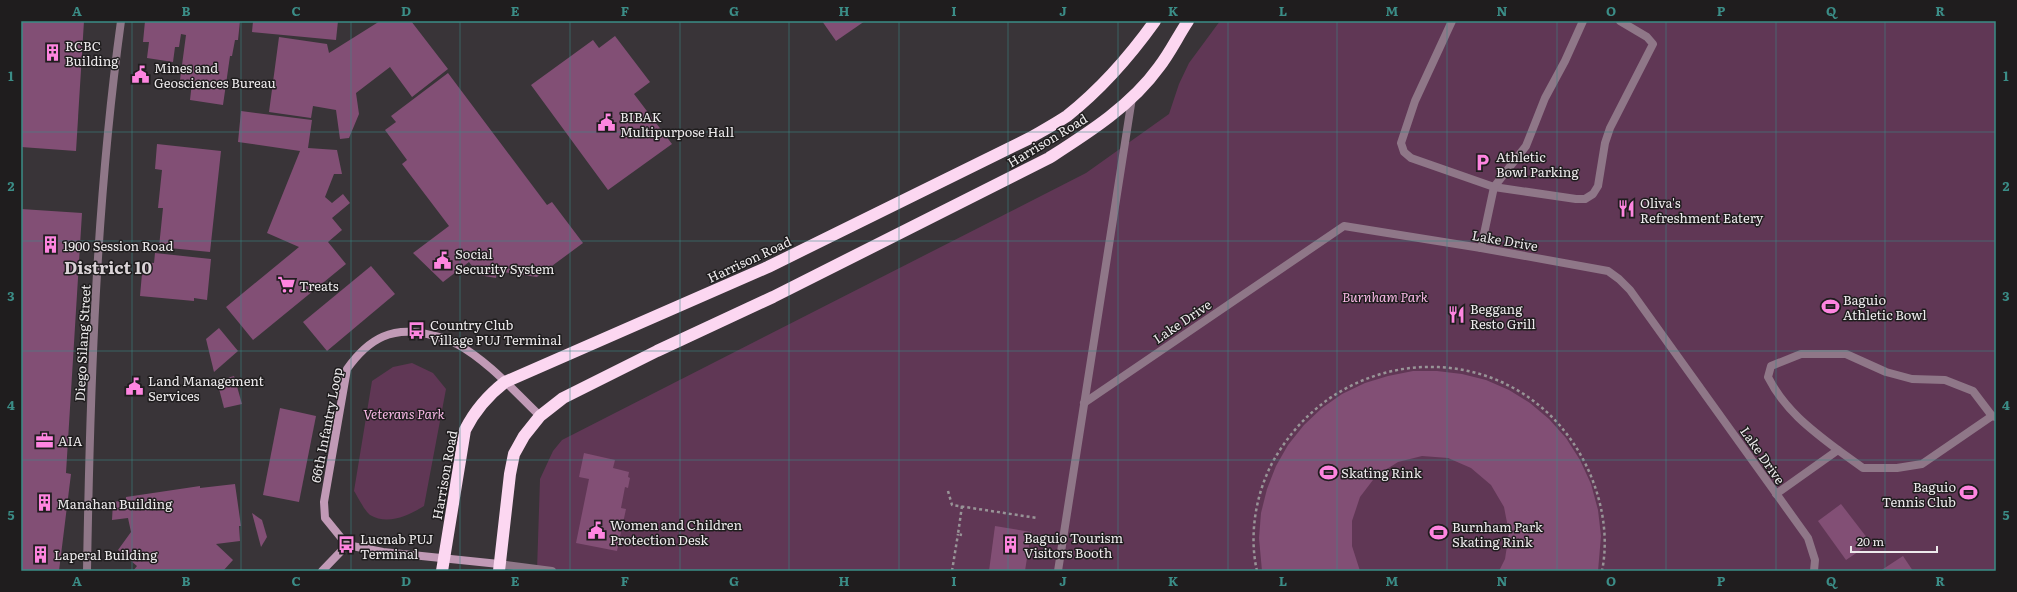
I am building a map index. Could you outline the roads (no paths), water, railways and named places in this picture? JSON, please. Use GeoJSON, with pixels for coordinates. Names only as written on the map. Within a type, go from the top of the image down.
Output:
{"type":"FeatureCollection","features":[{"type":"Feature","properties":{"kind":"highway","name":"Harrison Road"},"geometry":{"type":"LineString","coordinates":[[442,571],[465,430],[474,413],[486,398],[505,382],[768,267],[1030,138],[1066,116],[1098,88],[1132,52],[1155,21]]}},
{"type":"Feature","properties":{"kind":"highway","name":"Harrison Road"},"geometry":{"type":"LineString","coordinates":[[499,568],[510,474],[514,454],[524,436],[540,416],[563,398],[657,350],[788,290],[1049,158],[1090,132],[1132,98],[1159,68],[1188,21]]}},
{"type":"Feature","properties":{"kind":"street","name":"Diego Silang Street"},"geometry":{"type":"LineString","coordinates":[[87,571],[95,314],[114,71],[121,21]]}},
{"type":"Feature","properties":{"kind":"street"},"geometry":{"type":"LineString","coordinates":[[1452,21],[1415,101],[1402,144],[1404,152],[1411,158],[1494,187],[1576,199],[1585,199],[1593,194],[1598,186],[1605,143],[1610,128],[1653,44],[1647,37],[1620,21]]}},
{"type":"Feature","properties":{"kind":"street"},"geometry":{"type":"LineString","coordinates":[[1481,248],[1494,187],[1526,146],[1545,98],[1565,61],[1583,21]]}},
{"type":"Feature","properties":{"kind":"street"},"geometry":{"type":"LineString","coordinates":[[1058,571],[1132,98]]}},
{"type":"Feature","properties":{"kind":"street","name":"Lake Drive"},"geometry":{"type":"LineString","coordinates":[[1084,403],[1344,226],[1481,248],[1608,271],[1630,290],[1808,538],[1815,560],[1814,571]]}},
{"type":"Feature","properties":{"kind":"street","name":"66th Infantry Loop"},"geometry":{"type":"LineString","coordinates":[[347,545],[325,518],[324,502],[347,369],[357,354],[372,342],[384,335],[400,331],[417,331],[457,344],[479,359],[540,416]]}},
{"type":"Feature","properties":{"kind":"street"},"geometry":{"type":"LineString","coordinates":[[1801,354],[1846,354],[1886,372],[1912,379],[1945,380],[1973,391],[1994,417],[1922,464],[1897,468],[1863,468],[1838,450],[1804,425],[1772,386],[1768,377],[1771,366],[1801,354]]}},
{"type":"Feature","properties":{"kind":"street"},"geometry":{"type":"LineString","coordinates":[[1776,494],[1838,450]]}},
{"type":"Feature","properties":{"kind":"street"},"geometry":{"type":"LineString","coordinates":[[322,571],[347,545],[383,552],[444,558],[499,568],[552,571]]}},
{"type":"Feature","properties":{"kind":"place","name":"RCBC Building"},"geometry":{"type":"Point","coordinates":[52,52]}},
{"type":"Feature","properties":{"kind":"place","name":"Mines and Geosciences Bureau"},"geometry":{"type":"Point","coordinates":[141,74]}},
{"type":"Feature","properties":{"kind":"place","name":"BIBAK Multipurpose Hall"},"geometry":{"type":"Point","coordinates":[607,123]}},
{"type":"Feature","properties":{"kind":"place","name":"Athletic Bowl Parking"},"geometry":{"type":"Point","coordinates":[1483,163]}},
{"type":"Feature","properties":{"kind":"place","name":"Oliva's Refreshment Eatery"},"geometry":{"type":"Point","coordinates":[1627,209]}},
{"type":"Feature","properties":{"kind":"place","name":"1900 Session Road"},"geometry":{"type":"Point","coordinates":[50,245]}},
{"type":"Feature","properties":{"kind":"place","name":"Social Security System"},"geometry":{"type":"Point","coordinates":[442,260]}},
{"type":"Feature","properties":{"kind":"place","name":"Treats"},"geometry":{"type":"Point","coordinates":[286,285]}},
{"type":"Feature","properties":{"kind":"place","name":"Baguio Athletic Bowl"},"geometry":{"type":"Point","coordinates":[1830,306]}},
{"type":"Feature","properties":{"kind":"place","name":"Beggang Resto Grill"},"geometry":{"type":"Point","coordinates":[1457,315]}},
{"type":"Feature","properties":{"kind":"place","name":"Country Club Village PUJ Terminal"},"geometry":{"type":"Point","coordinates":[417,331]}},
{"type":"Feature","properties":{"kind":"place","name":"Land Management Services"},"geometry":{"type":"Point","coordinates":[135,387]}},
{"type":"Feature","properties":{"kind":"place","name":"AIA"},"geometry":{"type":"Point","coordinates":[45,440]}},
{"type":"Feature","properties":{"kind":"place","name":"Skating Rink"},"geometry":{"type":"Point","coordinates":[1328,472]}},
{"type":"Feature","properties":{"kind":"place","name":"Baguio Tennis Club"},"geometry":{"type":"Point","coordinates":[1969,493]}},
{"type":"Feature","properties":{"kind":"place","name":"Manahan Building"},"geometry":{"type":"Point","coordinates":[44,503]}},
{"type":"Feature","properties":{"kind":"place","name":"Women and Children Protection Desk"},"geometry":{"type":"Point","coordinates":[597,531]}},
{"type":"Feature","properties":{"kind":"place","name":"Burnham Park Skating Rink"},"geometry":{"type":"Point","coordinates":[1439,533]}},
{"type":"Feature","properties":{"kind":"place","name":"Baguio Tourism Visitors Booth"},"geometry":{"type":"Point","coordinates":[1011,544]}},
{"type":"Feature","properties":{"kind":"place","name":"Lucnab PUJ Terminal"},"geometry":{"type":"Point","coordinates":[347,545]}},
{"type":"Feature","properties":{"kind":"place","name":"Laperal Building"},"geometry":{"type":"Point","coordinates":[41,554]}},
{"type":"Feature","properties":{"kind":"district","name":"District 10"},"geometry":{"type":"Point","coordinates":[108,266]}},
{"type":"Feature","properties":{"kind":"park label","name":"Burnham Park"},"geometry":{"type":"Point","coordinates":[1385,296]}},
{"type":"Feature","properties":{"kind":"park label","name":"Veterans Park"},"geometry":{"type":"Point","coordinates":[404,413]}}]}
